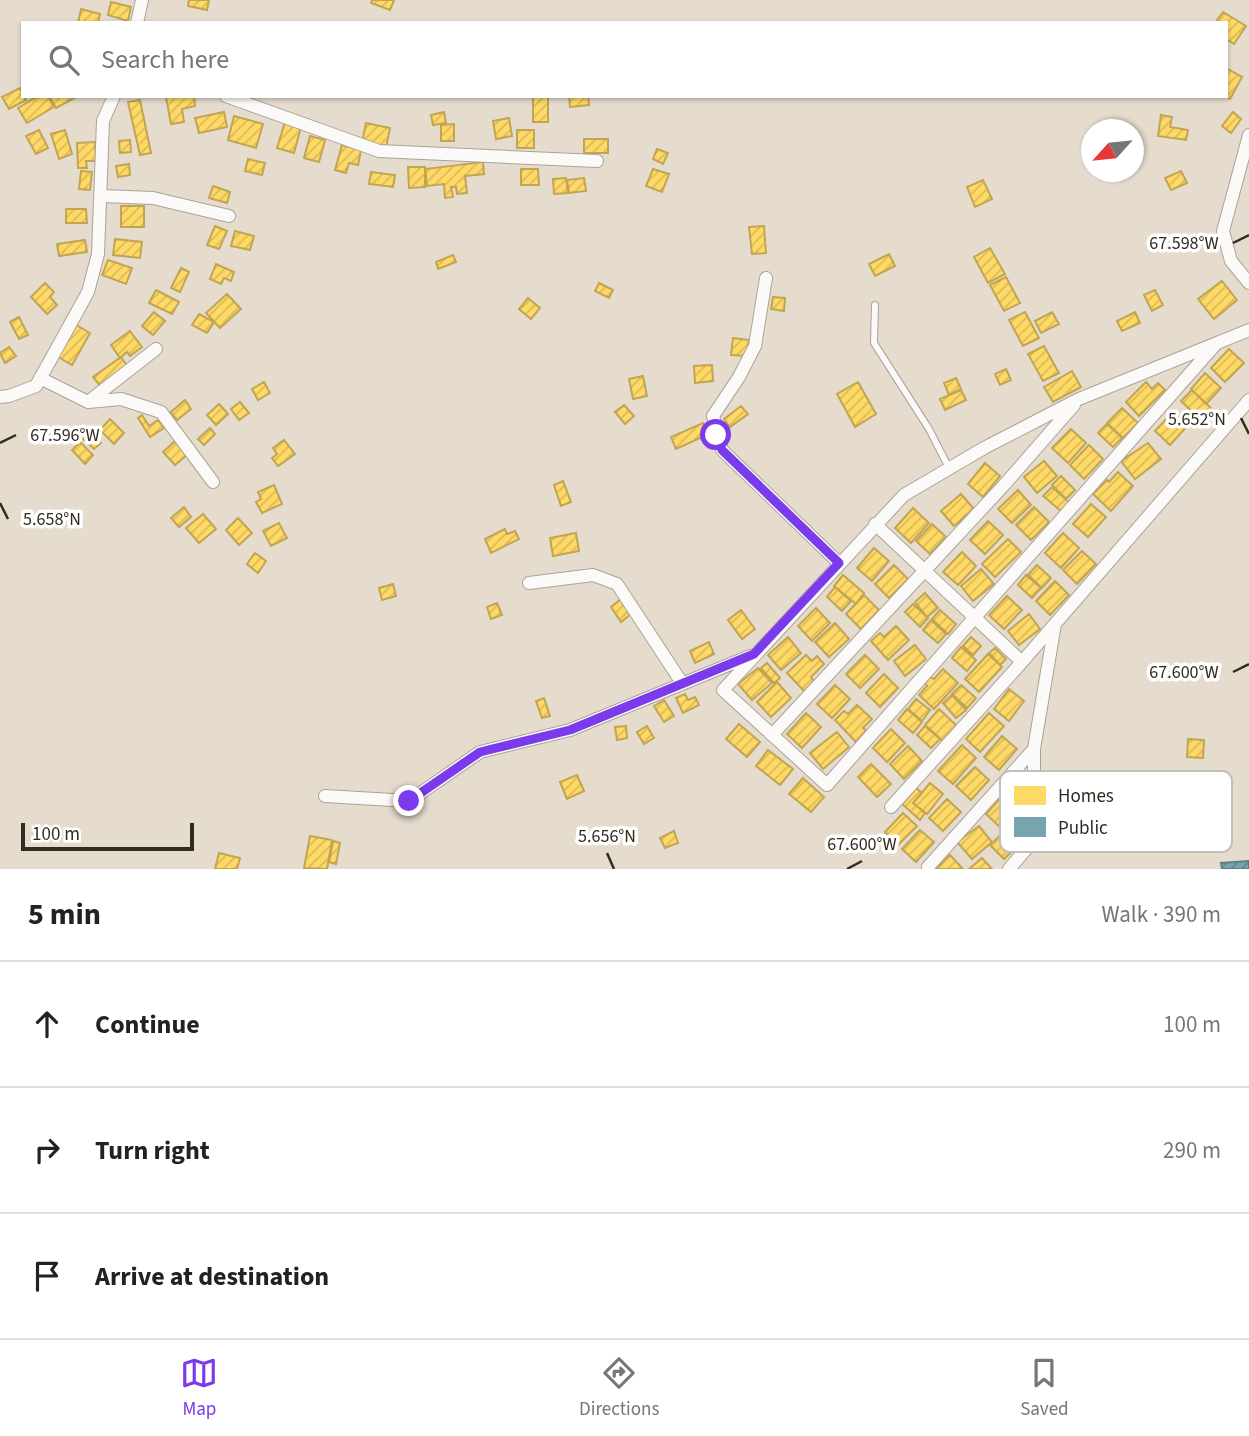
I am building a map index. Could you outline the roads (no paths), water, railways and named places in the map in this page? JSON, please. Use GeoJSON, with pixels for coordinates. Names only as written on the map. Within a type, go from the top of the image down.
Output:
{"type":"FeatureCollection","features":[{"type":"Feature","properties":{"kind":"street"},"geometry":{"type":"LineString","coordinates":[[137,21],[142,0]]}},
{"type":"Feature","properties":{"kind":"street"},"geometry":{"type":"LineString","coordinates":[[0,397],[36,386],[88,292],[97,254],[103,121],[113,98]]}},
{"type":"Feature","properties":{"kind":"street"},"geometry":{"type":"LineString","coordinates":[[232,98],[379,150],[597,161]]}},
{"type":"Feature","properties":{"kind":"street"},"geometry":{"type":"LineString","coordinates":[[1249,135],[1223,231],[1231,261],[1249,283]]}},
{"type":"Feature","properties":{"kind":"street"},"geometry":{"type":"LineString","coordinates":[[101,195],[153,198],[229,216]]}},
{"type":"Feature","properties":{"kind":"street"},"geometry":{"type":"LineString","coordinates":[[766,278],[755,346],[739,377],[713,416],[716,435],[722,450],[839,563]]}},
{"type":"Feature","properties":{"kind":"street"},"geometry":{"type":"LineString","coordinates":[[1215,345],[827,785],[723,690],[904,495],[1079,399],[1215,345],[1248,333]]}},
{"type":"Feature","properties":{"kind":"street"},"geometry":{"type":"LineString","coordinates":[[88,402],[156,349]]}},
{"type":"Feature","properties":{"kind":"street"},"geometry":{"type":"LineString","coordinates":[[40,378],[88,402],[121,399],[161,412],[213,482]]}},
{"type":"Feature","properties":{"kind":"street"},"geometry":{"type":"LineString","coordinates":[[772,736],[1079,399]]}},
{"type":"Feature","properties":{"kind":"street"},"geometry":{"type":"LineString","coordinates":[[891,807],[1022,662],[1249,400]]}},
{"type":"Feature","properties":{"kind":"street"},"geometry":{"type":"LineString","coordinates":[[876,524],[1022,662]]}},
{"type":"Feature","properties":{"kind":"street"},"geometry":{"type":"LineString","coordinates":[[528,583],[593,575],[617,583],[682,683]]}},
{"type":"Feature","properties":{"kind":"street"},"geometry":{"type":"LineString","coordinates":[[1034,771],[1034,749],[1055,624]]}},
{"type":"Feature","properties":{"kind":"street"},"geometry":{"type":"LineString","coordinates":[[325,796],[409,801],[480,752],[570,730],[754,654]]}},
{"type":"Feature","properties":{"kind":"street"},"geometry":{"type":"LineString","coordinates":[[1014,771],[1034,749]]}},
{"type":"Feature","properties":{"kind":"street"},"geometry":{"type":"LineString","coordinates":[[928,867],[1000,787]]}},
{"type":"Feature","properties":{"kind":"street"},"geometry":{"type":"LineString","coordinates":[[1009,869],[1024,852]]}},
{"type":"Feature","properties":{"kind":"lane"},"geometry":{"type":"LineString","coordinates":[[875,305],[874,343],[929,429],[950,468]]}}]}
